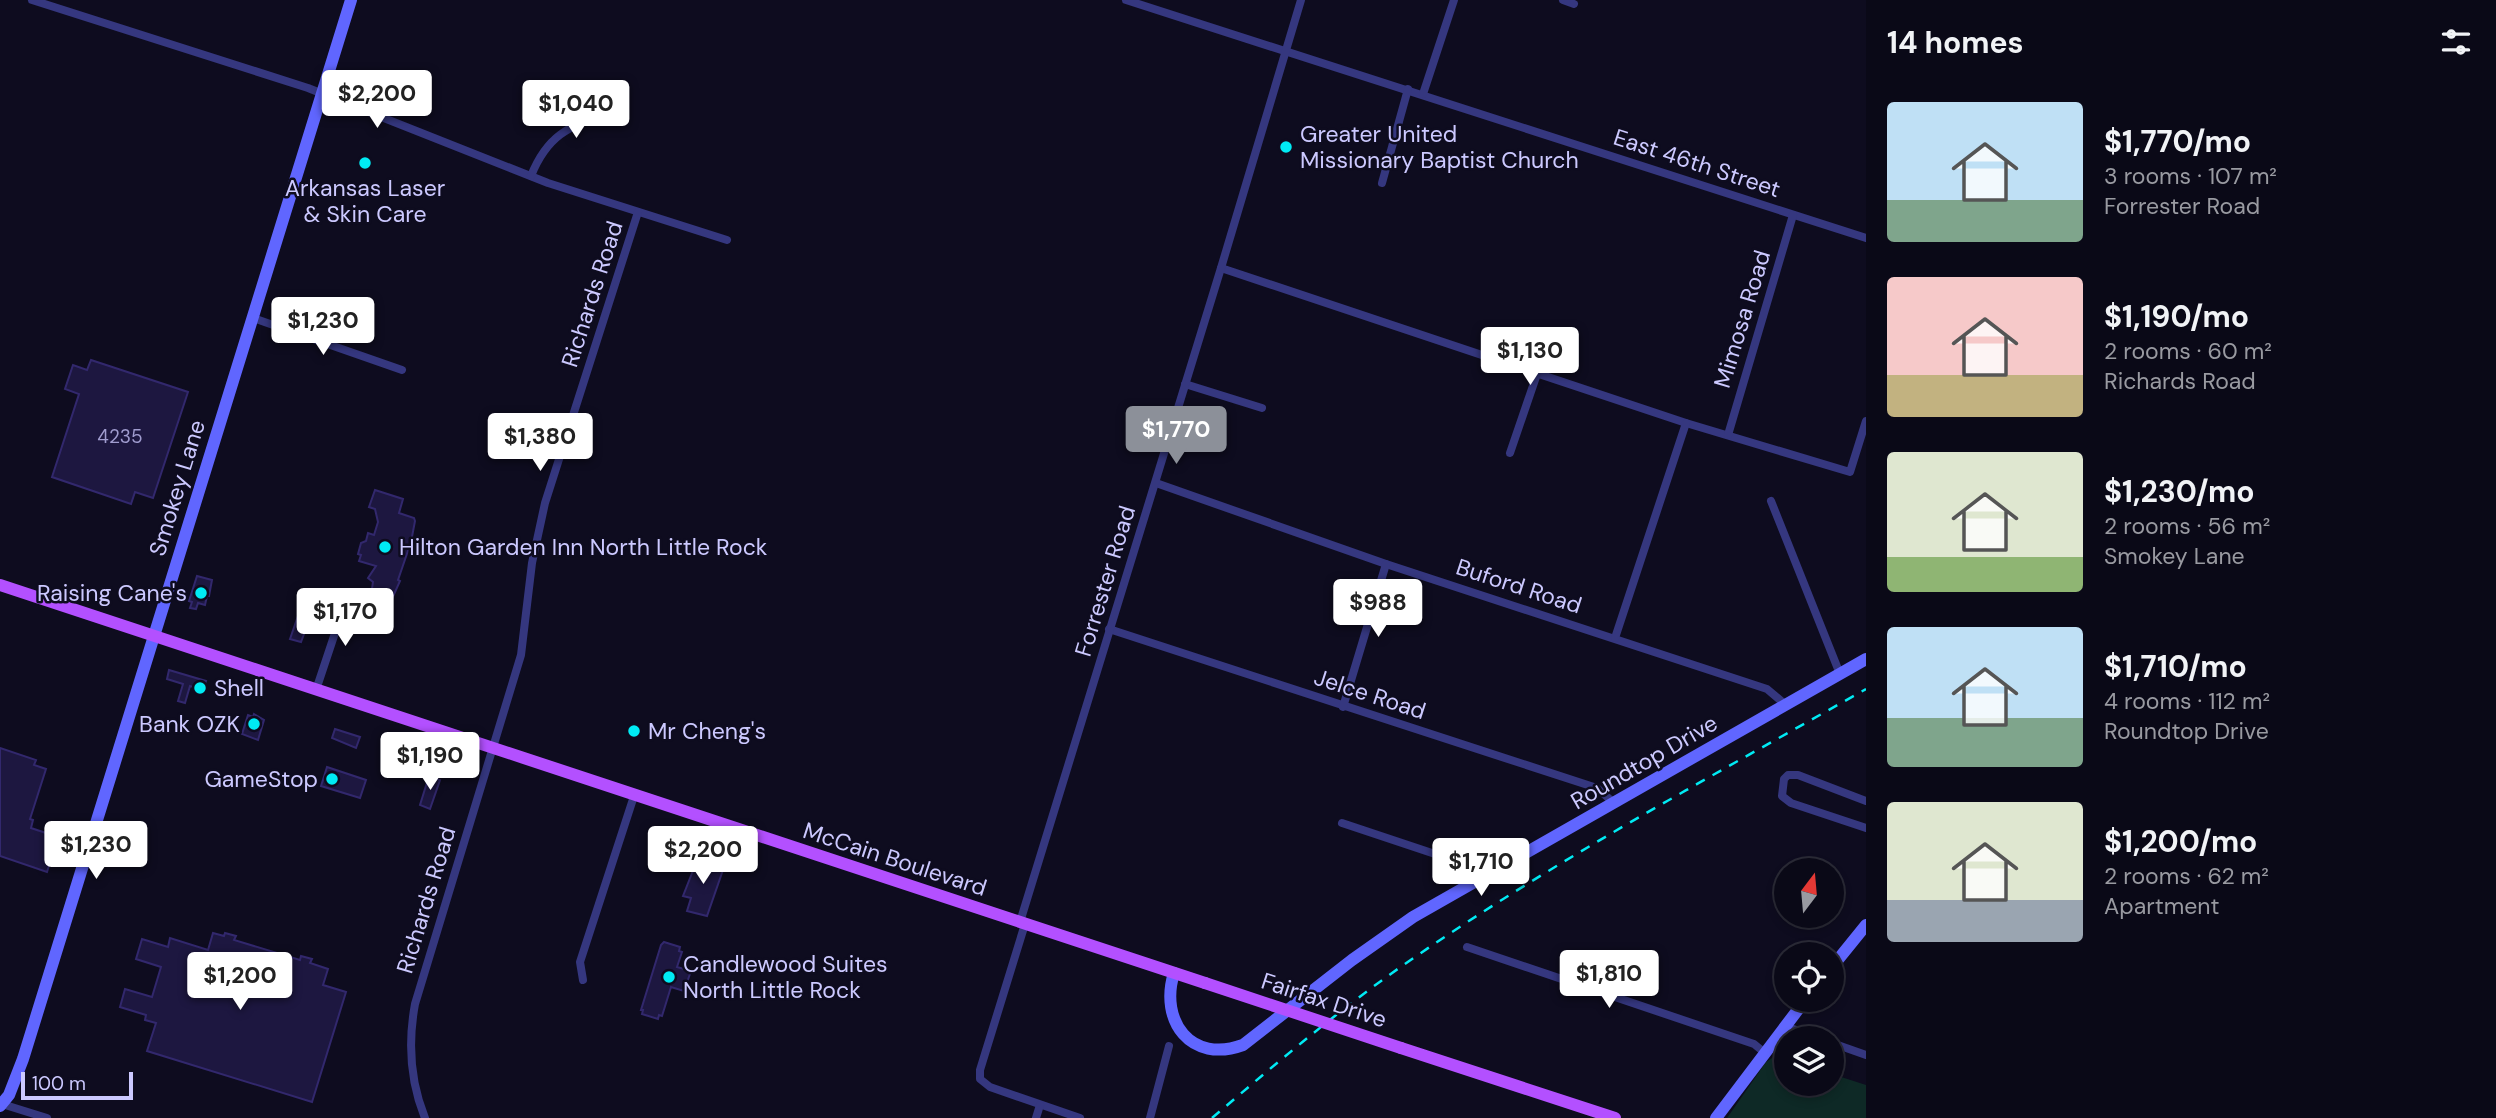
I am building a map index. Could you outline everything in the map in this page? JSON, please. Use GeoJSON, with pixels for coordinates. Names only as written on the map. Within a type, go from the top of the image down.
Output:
{"type":"FeatureCollection","features":[{"type":"Feature","properties":{"kind":"main road","name":"McCain Boulevard"},"geometry":{"type":"LineString","coordinates":[[0,585],[1022,923]]}},
{"type":"Feature","properties":{"kind":"main road","name":"Fairfax Drive"},"geometry":{"type":"LineString","coordinates":[[1022,923],[1615,1118]]}},
{"type":"Feature","properties":{"kind":"street"},"geometry":{"type":"LineString","coordinates":[[32,0],[322,93],[531,176],[727,240]]}},
{"type":"Feature","properties":{"kind":"street","name":"Smokey Lane"},"geometry":{"type":"LineString","coordinates":[[1,1105],[23,1059],[351,0]]}},
{"type":"Feature","properties":{"kind":"street"},"geometry":{"type":"LineString","coordinates":[[1126,0],[1287,51]]}},
{"type":"Feature","properties":{"kind":"street","name":"Forrester Road"},"geometry":{"type":"LineString","coordinates":[[1040,1105],[985,1085],[980,1079],[980,1070],[1110,629],[1301,0]]}},
{"type":"Feature","properties":{"kind":"street"},"geometry":{"type":"LineString","coordinates":[[1423,94],[1454,0]]}},
{"type":"Feature","properties":{"kind":"street"},"geometry":{"type":"LineString","coordinates":[[1563,0],[1574,4]]}},
{"type":"Feature","properties":{"kind":"street","name":"East 46th Street"},"geometry":{"type":"LineString","coordinates":[[1287,51],[1866,238]]}},
{"type":"Feature","properties":{"kind":"street"},"geometry":{"type":"LineString","coordinates":[[1382,183],[1408,89]]}},
{"type":"Feature","properties":{"kind":"street"},"geometry":{"type":"LineString","coordinates":[[531,176],[552,139],[573,125],[621,107]]}},
{"type":"Feature","properties":{"kind":"street","name":"Richards Road"},"geometry":{"type":"LineString","coordinates":[[425,1118],[414,1080],[412,1059],[411,1032],[415,1004],[521,655],[539,524],[638,212]]}},
{"type":"Feature","properties":{"kind":"street","name":"Mimosa Road"},"geometry":{"type":"LineString","coordinates":[[1728,435],[1793,215]]}},
{"type":"Feature","properties":{"kind":"street"},"geometry":{"type":"LineString","coordinates":[[1221,268],[1686,423],[1850,472],[1866,422]]}},
{"type":"Feature","properties":{"kind":"street"},"geometry":{"type":"LineString","coordinates":[[253,318],[402,370]]}},
{"type":"Feature","properties":{"kind":"street"},"geometry":{"type":"LineString","coordinates":[[1510,453],[1537,374]]}},
{"type":"Feature","properties":{"kind":"street"},"geometry":{"type":"LineString","coordinates":[[1185,384],[1262,408]]}},
{"type":"Feature","properties":{"kind":"street"},"geometry":{"type":"LineString","coordinates":[[1615,638],[1686,423]]}},
{"type":"Feature","properties":{"kind":"street","name":"Buford Road"},"geometry":{"type":"LineString","coordinates":[[1156,483],[1387,564],[1767,689],[1786,705]]}},
{"type":"Feature","properties":{"kind":"street"},"geometry":{"type":"LineString","coordinates":[[1771,501],[1840,674]]}},
{"type":"Feature","properties":{"kind":"street"},"geometry":{"type":"LineString","coordinates":[[1343,707],[1387,564]]}},
{"type":"Feature","properties":{"kind":"street"},"geometry":{"type":"LineString","coordinates":[[316,690],[347,597]]}},
{"type":"Feature","properties":{"kind":"street","name":"Jelce Road"},"geometry":{"type":"LineString","coordinates":[[1110,629],[1597,788],[1614,803]]}},
{"type":"Feature","properties":{"kind":"street","name":"Roundtop Drive"},"geometry":{"type":"LineString","coordinates":[[1174,972],[1169,1003],[1174,1021],[1182,1033],[1194,1043],[1211,1049],[1239,1046],[1390,933],[1866,659]]}},
{"type":"Feature","properties":{"kind":"street"},"geometry":{"type":"LineString","coordinates":[[1866,801],[1798,775],[1788,775],[1784,779],[1782,796],[1791,803],[1866,828]]}},
{"type":"Feature","properties":{"kind":"street"},"geometry":{"type":"LineString","coordinates":[[583,980],[580,962],[634,796]]}},
{"type":"Feature","properties":{"kind":"street"},"geometry":{"type":"LineString","coordinates":[[1342,822],[1468,865],[1487,875]]}},
{"type":"Feature","properties":{"kind":"street"},"geometry":{"type":"LineString","coordinates":[[1844,952],[1866,925]]}},
{"type":"Feature","properties":{"kind":"street"},"geometry":{"type":"LineString","coordinates":[[1467,947],[1754,1044],[1765,1053]]}},
{"type":"Feature","properties":{"kind":"street"},"geometry":{"type":"LineString","coordinates":[[1785,1026],[1796,1012]]}},
{"type":"Feature","properties":{"kind":"street"},"geometry":{"type":"LineString","coordinates":[[1716,1118],[1774,1041]]}},
{"type":"Feature","properties":{"kind":"street"},"geometry":{"type":"LineString","coordinates":[[1150,1118],[1169,1046]]}},
{"type":"Feature","properties":{"kind":"street"},"geometry":{"type":"LineString","coordinates":[[1844,1047],[1866,1055]]}},
{"type":"Feature","properties":{"kind":"street"},"geometry":{"type":"LineString","coordinates":[[1,1105],[47,1118]]}},
{"type":"Feature","properties":{"kind":"street"},"geometry":{"type":"LineString","coordinates":[[1036,1118],[1040,1105],[1080,1118]]}},
{"type":"Feature","properties":{"kind":"green space"},"geometry":{"type":"Polygon","coordinates":[[[1774,1057],[1774,1096],[1844,1096],[1844,1078],[1866,1085],[1866,1118],[1727,1118],[1766,1062],[1774,1057]]]}},
{"type":"Feature","properties":{"kind":"building"},"geometry":{"type":"Polygon","coordinates":[[[91,360],[188,392],[153,498],[135,492],[131,504],[52,477],[79,394],[65,389],[73,365],[87,370],[91,360]]]}},
{"type":"Feature","properties":{"kind":"building","name":"Hilton Garden Inn North Little Rock"},"geometry":{"type":"Polygon","coordinates":[[[375,490],[403,499],[399,513],[414,518],[415,521],[398,580],[400,581],[391,601],[371,595],[373,582],[368,578],[376,566],[359,561],[361,543],[366,541],[368,533],[374,535],[378,522],[375,509],[369,507],[375,490]]]}},
{"type":"Feature","properties":{"kind":"building","name":"Raising Cane's"},"geometry":{"type":"Polygon","coordinates":[[[197,576],[212,580],[205,605],[198,603],[196,609],[190,608],[192,602],[189,601],[197,576]]]}},
{"type":"Feature","properties":{"kind":"building"},"geometry":{"type":"Polygon","coordinates":[[[298,616],[304,618],[302,624],[307,626],[301,642],[290,639],[298,616]]]}},
{"type":"Feature","properties":{"kind":"building","name":"Shell"},"geometry":{"type":"Polygon","coordinates":[[[169,670],[206,681],[203,690],[190,686],[185,703],[178,701],[183,684],[167,679],[169,670]]]}},
{"type":"Feature","properties":{"kind":"building","name":"Bank OZK"},"geometry":{"type":"Polygon","coordinates":[[[254,714],[264,720],[258,740],[242,734],[248,715],[253,717],[254,714]]]}},
{"type":"Feature","properties":{"kind":"building"},"geometry":{"type":"Polygon","coordinates":[[[335,729],[360,737],[356,748],[332,738],[335,729]]]}},
{"type":"Feature","properties":{"kind":"building"},"geometry":{"type":"Polygon","coordinates":[[[0,748],[36,760],[34,765],[46,769],[30,819],[33,820],[31,828],[58,837],[47,872],[0,856],[0,748]]]}},
{"type":"Feature","properties":{"kind":"building"},"geometry":{"type":"Polygon","coordinates":[[[327,767],[366,780],[360,798],[321,786],[327,767]]]}},
{"type":"Feature","properties":{"kind":"building"},"geometry":{"type":"Polygon","coordinates":[[[429,776],[440,780],[430,809],[420,805],[429,776]]]}},
{"type":"Feature","properties":{"kind":"building"},"geometry":{"type":"Polygon","coordinates":[[[698,858],[715,861],[724,867],[707,916],[687,911],[691,898],[683,896],[698,858]]]}},
{"type":"Feature","properties":{"kind":"building"},"geometry":{"type":"Polygon","coordinates":[[[213,933],[236,936],[234,940],[300,960],[301,956],[312,959],[310,963],[328,969],[323,985],[346,992],[312,1102],[147,1051],[156,1023],[145,1020],[146,1015],[120,1007],[125,989],[152,997],[161,967],[136,959],[142,939],[168,947],[170,938],[208,950],[213,933]]]}},
{"type":"Feature","properties":{"kind":"building","name":"Candlewood Suites North Little Rock"},"geometry":{"type":"Polygon","coordinates":[[[664,942],[680,947],[679,951],[682,952],[677,967],[691,971],[684,991],[671,987],[662,1016],[659,1015],[658,1019],[642,1014],[641,1010],[664,942]]]}},
{"type":"Feature","properties":{"kind":"railway"},"geometry":{"type":"LineString","coordinates":[[1212,1118],[1362,995],[1469,921],[1637,818],[1866,689]]}},
{"type":"Feature","properties":{"kind":"place","name":"Greater United Missionary Baptist Church"},"geometry":{"type":"Point","coordinates":[1286,147]}},
{"type":"Feature","properties":{"kind":"place","name":"Arkansas Laser & Skin Care"},"geometry":{"type":"Point","coordinates":[365,163]}},
{"type":"Feature","properties":{"kind":"place","name":"Hilton Garden Inn North Little Rock"},"geometry":{"type":"Point","coordinates":[385,547]}},
{"type":"Feature","properties":{"kind":"place","name":"Raising Cane's"},"geometry":{"type":"Point","coordinates":[201,593]}},
{"type":"Feature","properties":{"kind":"place","name":"Shell"},"geometry":{"type":"Point","coordinates":[200,688]}},
{"type":"Feature","properties":{"kind":"place","name":"Bank OZK"},"geometry":{"type":"Point","coordinates":[254,724]}},
{"type":"Feature","properties":{"kind":"place","name":"Mr Cheng's"},"geometry":{"type":"Point","coordinates":[634,731]}},
{"type":"Feature","properties":{"kind":"place","name":"GameStop"},"geometry":{"type":"Point","coordinates":[332,779]}},
{"type":"Feature","properties":{"kind":"place","name":"Candlewood Suites North Little Rock"},"geometry":{"type":"Point","coordinates":[669,977]}}]}
